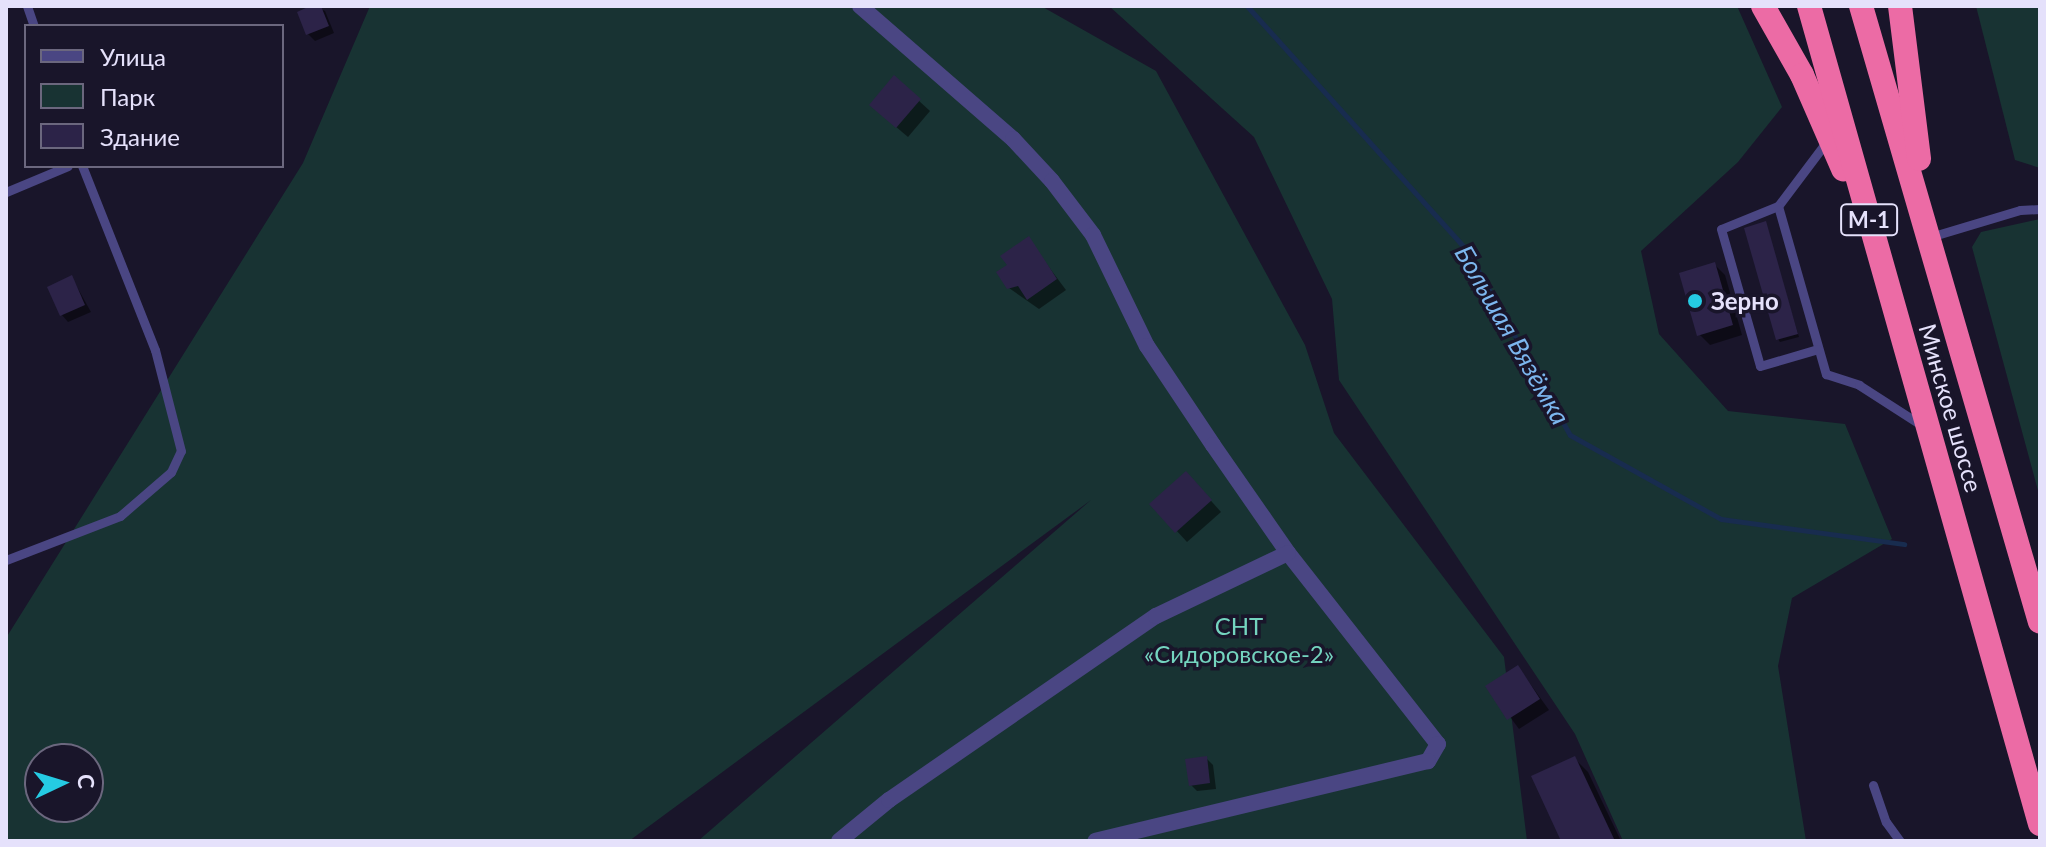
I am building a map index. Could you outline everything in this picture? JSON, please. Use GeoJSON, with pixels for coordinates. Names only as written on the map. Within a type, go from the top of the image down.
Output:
{"type":"FeatureCollection","features":[{"type":"Feature","properties":{"kind":"highway"},"geometry":{"type":"LineString","coordinates":[[1763,6],[1802,75],[1873,235]]}},
{"type":"Feature","properties":{"kind":"highway","name":"Минское шоссе"},"geometry":{"type":"LineString","coordinates":[[1809,6],[2040,824]]}},
{"type":"Feature","properties":{"kind":"highway","name":"Минское шоссе"},"geometry":{"type":"LineString","coordinates":[[1861,6],[2040,622]]}},
{"type":"Feature","properties":{"kind":"highway"},"geometry":{"type":"LineString","coordinates":[[1900,6],[1928,230]]}},
{"type":"Feature","properties":{"kind":"street"},"geometry":{"type":"LineString","coordinates":[[860,6],[1013,139],[1052,181],[1093,235],[1147,346],[1288,553],[1438,744],[1428,761],[1096,841]]}},
{"type":"Feature","properties":{"kind":"street"},"geometry":{"type":"LineString","coordinates":[[839,841],[889,800],[1156,616],[1288,553]]}},
{"type":"Feature","properties":{"kind":"lane"},"geometry":{"type":"LineString","coordinates":[[1818,349],[1760,366],[1721,229],[1778,206],[1829,139]]}},
{"type":"Feature","properties":{"kind":"lane"},"geometry":{"type":"LineString","coordinates":[[6,192],[63,168]]}},
{"type":"Feature","properties":{"kind":"lane"},"geometry":{"type":"LineString","coordinates":[[6,560],[120,516],[171,472],[181,451],[155,350],[83,168]]}},
{"type":"Feature","properties":{"kind":"lane"},"geometry":{"type":"LineString","coordinates":[[1778,206],[1826,374],[1859,385],[1915,418],[1929,434]]}},
{"type":"Feature","properties":{"kind":"lane"},"geometry":{"type":"LineString","coordinates":[[1928,230],[2020,210],[2040,209]]}},
{"type":"Feature","properties":{"kind":"lane"},"geometry":{"type":"LineString","coordinates":[[1873,785],[1886,822],[1900,841]]}},
{"type":"Feature","properties":{"kind":"green space","name":"СНТ «Сидоровское-2»"},"geometry":{"type":"Polygon","coordinates":[[[370,6],[1041,6],[1156,71],[1305,345],[1334,433],[1504,657],[1527,841],[698,841],[1091,500],[629,841],[6,841],[6,638],[303,163],[370,6]]]}},
{"type":"Feature","properties":{"kind":"green space"},"geometry":{"type":"Polygon","coordinates":[[[1109,6],[1737,6],[1782,107],[1738,162],[1641,251],[1659,334],[1728,411],[1845,424],[1892,539],[1792,598],[1778,666],[1806,841],[1623,841],[1575,734],[1339,380],[1332,299],[1254,137],[1109,6]]]}},
{"type":"Feature","properties":{"kind":"green space"},"geometry":{"type":"Polygon","coordinates":[[[1976,6],[2040,6],[2040,168],[2015,160],[1976,6]]]}},
{"type":"Feature","properties":{"kind":"green space"},"geometry":{"type":"Polygon","coordinates":[[[2040,219],[2040,498],[1972,247],[1981,232],[2040,219]]]}},
{"type":"Feature","properties":{"kind":"building"},"geometry":{"type":"Polygon","coordinates":[[[310,6],[321,6],[329,26],[306,35],[297,12],[310,6]]]}},
{"type":"Feature","properties":{"kind":"building"},"geometry":{"type":"Polygon","coordinates":[[[894,75],[921,99],[896,128],[869,105],[894,75]]]}},
{"type":"Feature","properties":{"kind":"building"},"geometry":{"type":"Polygon","coordinates":[[[1766,221],[1798,334],[1776,340],[1744,228],[1766,221]]]}},
{"type":"Feature","properties":{"kind":"building"},"geometry":{"type":"Polygon","coordinates":[[[1029,236],[1057,279],[1027,300],[1018,286],[1007,289],[996,272],[1007,265],[1000,256],[1029,236]]]}},
{"type":"Feature","properties":{"kind":"building"},"geometry":{"type":"Polygon","coordinates":[[[1715,262],[1733,325],[1697,336],[1679,273],[1715,262]]]}},
{"type":"Feature","properties":{"kind":"building"},"geometry":{"type":"Polygon","coordinates":[[[72,275],[85,305],[60,316],[47,287],[72,275]]]}},
{"type":"Feature","properties":{"kind":"building"},"geometry":{"type":"Polygon","coordinates":[[[1186,471],[1212,500],[1175,533],[1149,504],[1186,471]]]}},
{"type":"Feature","properties":{"kind":"building"},"geometry":{"type":"Polygon","coordinates":[[[1518,665],[1540,699],[1507,720],[1485,686],[1518,665]]]}},
{"type":"Feature","properties":{"kind":"building"},"geometry":{"type":"Polygon","coordinates":[[[1207,756],[1210,783],[1189,786],[1185,759],[1207,756]]]}},
{"type":"Feature","properties":{"kind":"building"},"geometry":{"type":"Polygon","coordinates":[[[1575,756],[1615,841],[1561,841],[1531,776],[1575,756]]]}},
{"type":"Feature","properties":{"kind":"waterway","name":"Большая Вязёмка"},"geometry":{"type":"LineString","coordinates":[[1247,6],[1466,249],[1570,435],[1721,519],[1904,544]]}},
{"type":"Feature","properties":{"kind":"place","name":"Зерно"},"geometry":{"type":"Point","coordinates":[1695,301]}}]}
